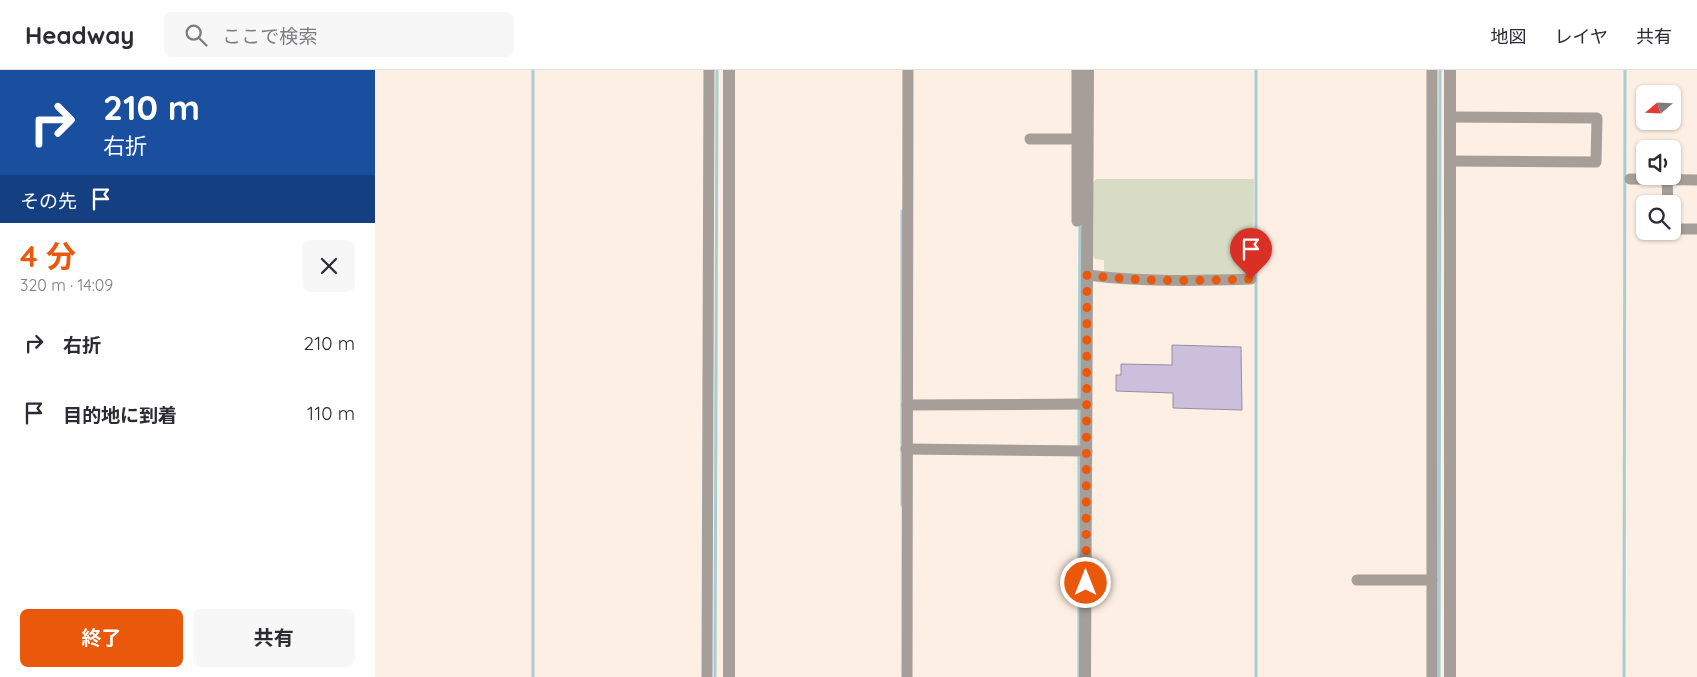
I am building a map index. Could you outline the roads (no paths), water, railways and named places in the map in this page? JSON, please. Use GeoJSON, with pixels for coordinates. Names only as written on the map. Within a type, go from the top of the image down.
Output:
{"type":"FeatureCollection","features":[{"type":"Feature","properties":{"kind":"street"},"geometry":{"type":"LineString","coordinates":[[707,677],[709,70]]}},
{"type":"Feature","properties":{"kind":"street"},"geometry":{"type":"LineString","coordinates":[[729,70],[729,677]]}},
{"type":"Feature","properties":{"kind":"street"},"geometry":{"type":"LineString","coordinates":[[907,677],[908,70]]}},
{"type":"Feature","properties":{"kind":"street"},"geometry":{"type":"LineString","coordinates":[[1077,70],[1087,275],[1082,404],[1085,677]]}},
{"type":"Feature","properties":{"kind":"street"},"geometry":{"type":"LineString","coordinates":[[1081,137],[1088,70]]}},
{"type":"Feature","properties":{"kind":"street"},"geometry":{"type":"LineString","coordinates":[[1433,70],[1450,161],[1440,210],[1439,577],[1450,677]]}},
{"type":"Feature","properties":{"kind":"street"},"geometry":{"type":"LineString","coordinates":[[1432,677],[1439,577],[1442,120],[1450,70]]}},
{"type":"Feature","properties":{"kind":"street"},"geometry":{"type":"LineString","coordinates":[[1442,120],[1597,118],[1596,162],[1450,161]]}},
{"type":"Feature","properties":{"kind":"street"},"geometry":{"type":"LineString","coordinates":[[1030,139],[1081,137]]}},
{"type":"Feature","properties":{"kind":"street"},"geometry":{"type":"LineString","coordinates":[[1630,179],[1636,179]]}},
{"type":"Feature","properties":{"kind":"street"},"geometry":{"type":"LineString","coordinates":[[1681,179],[1697,180]]}},
{"type":"Feature","properties":{"kind":"street"},"geometry":{"type":"LineString","coordinates":[[1077,221],[1082,193]]}},
{"type":"Feature","properties":{"kind":"street"},"geometry":{"type":"LineString","coordinates":[[1681,229],[1697,229]]}},
{"type":"Feature","properties":{"kind":"street"},"geometry":{"type":"LineString","coordinates":[[1087,275],[1122,279],[1187,281],[1251,279]]}},
{"type":"Feature","properties":{"kind":"street"},"geometry":{"type":"LineString","coordinates":[[907,405],[1082,404]]}},
{"type":"Feature","properties":{"kind":"street"},"geometry":{"type":"LineString","coordinates":[[906,449],[1082,450]]}},
{"type":"Feature","properties":{"kind":"street"},"geometry":{"type":"LineString","coordinates":[[1357,580],[1439,577]]}},
{"type":"Feature","properties":{"kind":"waterway"},"geometry":{"type":"LineString","coordinates":[[533,70],[533,677]]}},
{"type":"Feature","properties":{"kind":"waterway"},"geometry":{"type":"LineString","coordinates":[[715,677],[717,70]]}},
{"type":"Feature","properties":{"kind":"waterway"},"geometry":{"type":"LineString","coordinates":[[1256,70],[1256,677]]}},
{"type":"Feature","properties":{"kind":"waterway"},"geometry":{"type":"LineString","coordinates":[[1439,677],[1440,70]]}},
{"type":"Feature","properties":{"kind":"waterway"},"geometry":{"type":"LineString","coordinates":[[1624,677],[1625,70]]}},
{"type":"Feature","properties":{"kind":"waterway"},"geometry":{"type":"LineString","coordinates":[[902,211],[902,505]]}},
{"type":"Feature","properties":{"kind":"waterway"},"geometry":{"type":"LineString","coordinates":[[1079,401],[1080,222]]}},
{"type":"Feature","properties":{"kind":"waterway"},"geometry":{"type":"LineString","coordinates":[[1079,407],[1079,677]]}}]}
